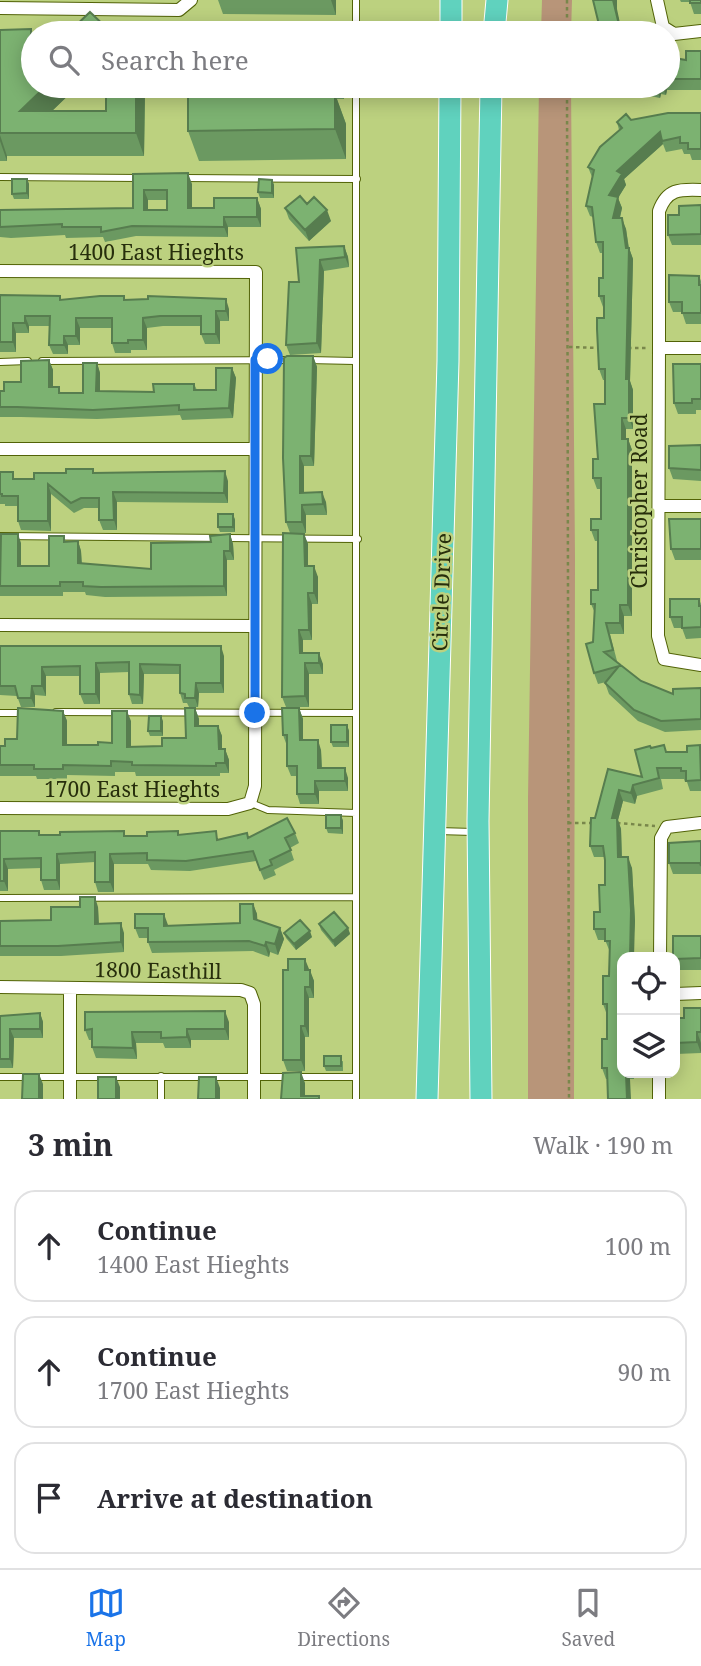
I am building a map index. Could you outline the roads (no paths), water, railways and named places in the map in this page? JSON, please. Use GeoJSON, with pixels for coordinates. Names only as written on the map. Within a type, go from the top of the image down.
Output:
{"type":"FeatureCollection","features":[{"type":"Feature","properties":{"kind":"highway"},"geometry":{"type":"LineString","coordinates":[[451,0],[451,21]]}},
{"type":"Feature","properties":{"kind":"highway"},"geometry":{"type":"LineString","coordinates":[[493,21],[494,0]]}},
{"type":"Feature","properties":{"kind":"highway","name":"Circle Drive"},"geometry":{"type":"LineString","coordinates":[[427,1099],[448,361],[450,98]]}},
{"type":"Feature","properties":{"kind":"highway","name":"Circle Drive"},"geometry":{"type":"LineString","coordinates":[[481,1099],[478,832],[491,98]]}},
{"type":"Feature","properties":{"kind":"street"},"geometry":{"type":"LineString","coordinates":[[0,8],[147,5],[179,9],[191,0]]}},
{"type":"Feature","properties":{"kind":"street"},"geometry":{"type":"LineString","coordinates":[[657,0],[662,21]]}},
{"type":"Feature","properties":{"kind":"street"},"geometry":{"type":"LineString","coordinates":[[680,34],[701,32]]}},
{"type":"Feature","properties":{"kind":"street","name":"Christopher Road"},"geometry":{"type":"LineString","coordinates":[[701,190],[673,191],[664,198],[659,211],[652,348],[659,506],[658,636],[664,659],[701,665]]}},
{"type":"Feature","properties":{"kind":"street","name":"1400 East Hieghts"},"geometry":{"type":"LineString","coordinates":[[0,271],[256,272],[256,538]]}},
{"type":"Feature","properties":{"kind":"street"},"geometry":{"type":"LineString","coordinates":[[652,348],[701,348]]}},
{"type":"Feature","properties":{"kind":"street"},"geometry":{"type":"LineString","coordinates":[[0,449],[254,449]]}},
{"type":"Feature","properties":{"kind":"street"},"geometry":{"type":"LineString","coordinates":[[659,506],[701,506]]}},
{"type":"Feature","properties":{"kind":"street","name":"1700 East Hieghts"},"geometry":{"type":"LineString","coordinates":[[0,808],[228,809],[250,803],[255,786],[256,538]]}},
{"type":"Feature","properties":{"kind":"street"},"geometry":{"type":"LineString","coordinates":[[0,625],[255,626]]}},
{"type":"Feature","properties":{"kind":"street"},"geometry":{"type":"LineString","coordinates":[[660,952],[661,838],[667,827],[701,823]]}},
{"type":"Feature","properties":{"kind":"street","name":"1800 Easthill"},"geometry":{"type":"LineString","coordinates":[[0,987],[241,990],[250,993],[254,1004],[254,1099]]}},
{"type":"Feature","properties":{"kind":"street"},"geometry":{"type":"LineString","coordinates":[[70,988],[70,1099]]}},
{"type":"Feature","properties":{"kind":"street"},"geometry":{"type":"LineString","coordinates":[[680,994],[701,993]]}},
{"type":"Feature","properties":{"kind":"street"},"geometry":{"type":"LineString","coordinates":[[659,1078],[659,1099]]}},
{"type":"Feature","properties":{"kind":"lane"},"geometry":{"type":"LineString","coordinates":[[356,0],[356,21]]}},
{"type":"Feature","properties":{"kind":"lane"},"geometry":{"type":"LineString","coordinates":[[356,98],[356,1099]]}},
{"type":"Feature","properties":{"kind":"lane"},"geometry":{"type":"LineString","coordinates":[[0,177],[151,178]]}},
{"type":"Feature","properties":{"kind":"lane"},"geometry":{"type":"LineString","coordinates":[[178,178],[357,179]]}},
{"type":"Feature","properties":{"kind":"lane"},"geometry":{"type":"LineString","coordinates":[[0,362],[355,361]]}},
{"type":"Feature","properties":{"kind":"lane"},"geometry":{"type":"LineString","coordinates":[[0,537],[358,539]]}},
{"type":"Feature","properties":{"kind":"lane"},"geometry":{"type":"LineString","coordinates":[[54,712],[355,713]]}},
{"type":"Feature","properties":{"kind":"lane"},"geometry":{"type":"LineString","coordinates":[[0,713],[27,713]]}},
{"type":"Feature","properties":{"kind":"lane"},"geometry":{"type":"LineString","coordinates":[[250,803],[268,810],[356,813]]}},
{"type":"Feature","properties":{"kind":"lane"},"geometry":{"type":"LineString","coordinates":[[433,831],[478,832]]}},
{"type":"Feature","properties":{"kind":"lane"},"geometry":{"type":"LineString","coordinates":[[0,898],[355,897]]}},
{"type":"Feature","properties":{"kind":"lane"},"geometry":{"type":"LineString","coordinates":[[161,1076],[161,1099]]}},
{"type":"Feature","properties":{"kind":"lane"},"geometry":{"type":"LineString","coordinates":[[0,1077],[356,1077]]}}]}
